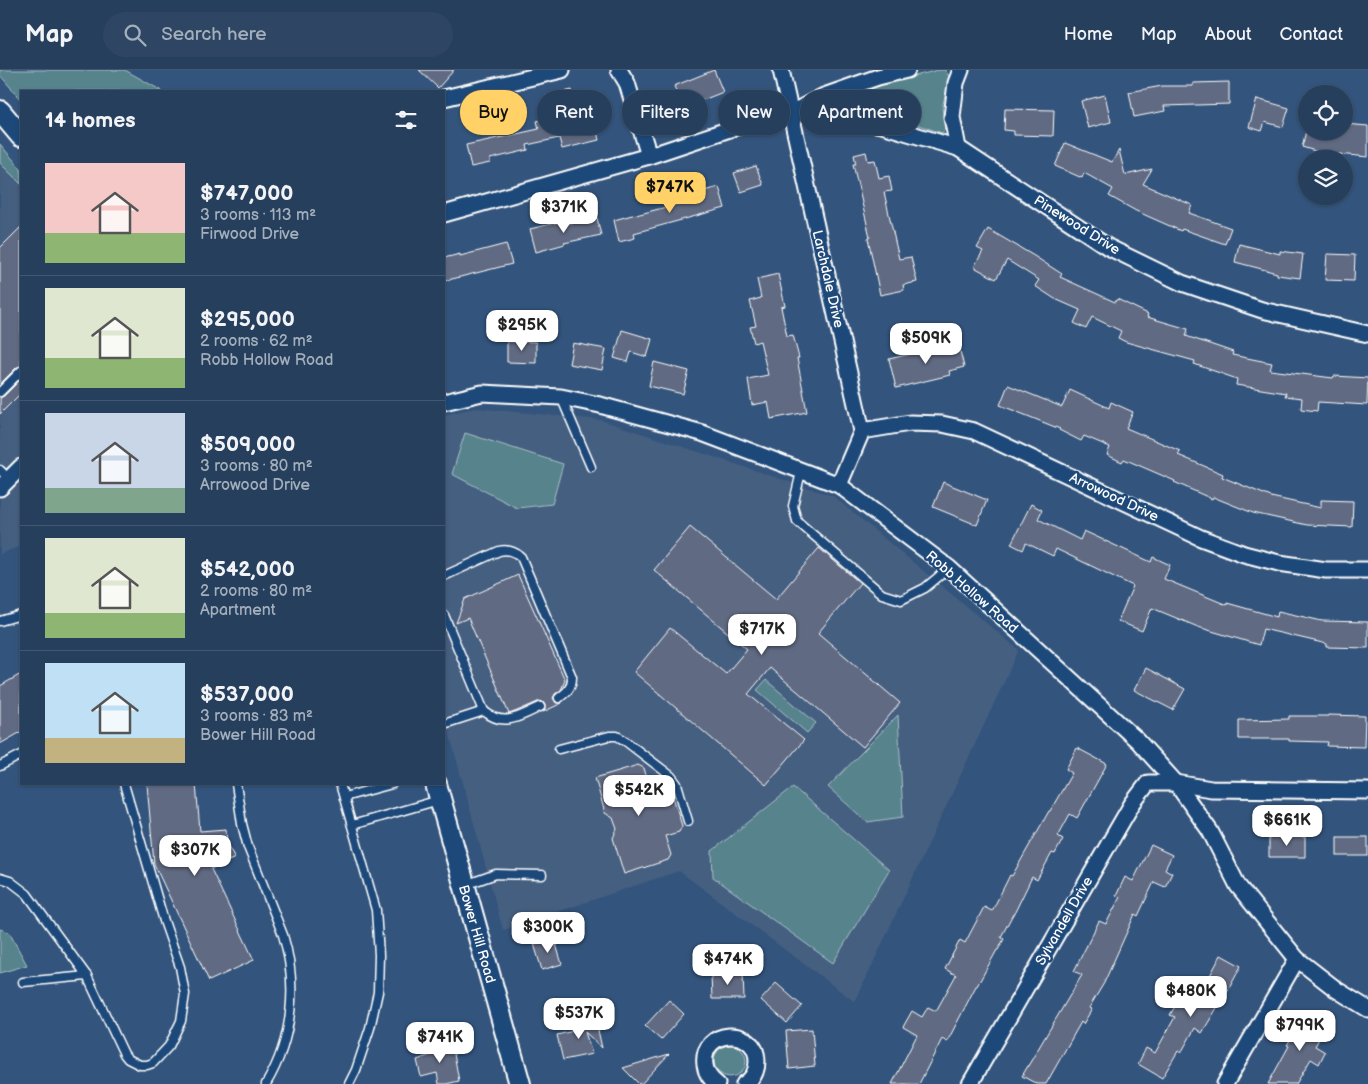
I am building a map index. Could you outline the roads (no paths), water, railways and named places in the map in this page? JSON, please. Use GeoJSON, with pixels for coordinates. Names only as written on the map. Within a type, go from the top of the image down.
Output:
{"type":"FeatureCollection","features":[{"type":"Feature","properties":{"kind":"main road"},"geometry":{"type":"LineString","coordinates":[[0,111],[20,135]]}},
{"type":"Feature","properties":{"kind":"main road","name":"Bower Hill Road"},"geometry":{"type":"LineString","coordinates":[[438,792],[520,1084]]}},
{"type":"Feature","properties":{"kind":"street"},"geometry":{"type":"LineString","coordinates":[[445,98],[562,70]]}},
{"type":"Feature","properties":{"kind":"street"},"geometry":{"type":"LineString","coordinates":[[619,70],[628,83],[648,156]]}},
{"type":"Feature","properties":{"kind":"street","name":"Larchdale Drive"},"geometry":{"type":"LineString","coordinates":[[781,70],[862,432]]}},
{"type":"Feature","properties":{"kind":"street"},"geometry":{"type":"LineString","coordinates":[[445,214],[648,156],[760,119],[791,113],[824,96],[878,77],[907,70]]}},
{"type":"Feature","properties":{"kind":"street"},"geometry":{"type":"LineString","coordinates":[[958,148],[952,117],[956,83],[961,70]]}},
{"type":"Feature","properties":{"kind":"street","name":"Pinewood Drive"},"geometry":{"type":"LineString","coordinates":[[791,113],[839,116],[885,126],[958,148],[1108,247],[1182,283],[1262,310],[1368,334]]}},
{"type":"Feature","properties":{"kind":"street","name":"Robb Hollow Road"},"geometry":{"type":"LineString","coordinates":[[445,402],[482,393],[561,397],[600,405],[702,433],[839,485],[948,568],[1138,741],[1176,783],[1210,831],[1238,886],[1297,959],[1337,990],[1368,1009]]}},
{"type":"Feature","properties":{"kind":"street","name":"Arrowood Drive"},"geometry":{"type":"LineString","coordinates":[[862,432],[910,423],[942,424],[974,432],[1201,538],[1244,554],[1279,564],[1326,570],[1368,570]]}},
{"type":"Feature","properties":{"kind":"street"},"geometry":{"type":"LineString","coordinates":[[839,485],[862,432]]}},
{"type":"Feature","properties":{"kind":"street"},"geometry":{"type":"LineString","coordinates":[[3,479],[20,468]]}},
{"type":"Feature","properties":{"kind":"street","name":"Sylvandell Drive"},"geometry":{"type":"LineString","coordinates":[[970,1084],[1132,804],[1148,783],[1176,783]]}},
{"type":"Feature","properties":{"kind":"street"},"geometry":{"type":"LineString","coordinates":[[1176,783],[1211,789],[1368,791]]}},
{"type":"Feature","properties":{"kind":"street"},"geometry":{"type":"LineString","coordinates":[[1225,1084],[1297,959]]}},
{"type":"Feature","properties":{"kind":"street"},"geometry":{"type":"LineString","coordinates":[[715,1084],[705,1069],[704,1060],[706,1052],[716,1039],[733,1035],[748,1042],[754,1049],[757,1058],[754,1075],[744,1084]]}},
{"type":"Feature","properties":{"kind":"lane"},"geometry":{"type":"LineString","coordinates":[[0,392],[20,371]]}},
{"type":"Feature","properties":{"kind":"lane"},"geometry":{"type":"LineString","coordinates":[[561,397],[591,467]]}},
{"type":"Feature","properties":{"kind":"lane"},"geometry":{"type":"LineString","coordinates":[[802,472],[793,506],[797,521],[882,594],[901,600],[925,588],[948,568]]}},
{"type":"Feature","properties":{"kind":"lane"},"geometry":{"type":"LineString","coordinates":[[445,576],[499,551],[505,550],[516,553],[521,557],[570,673],[571,686],[559,698]]}},
{"type":"Feature","properties":{"kind":"lane"},"geometry":{"type":"LineString","coordinates":[[0,621],[20,616]]}},
{"type":"Feature","properties":{"kind":"lane"},"geometry":{"type":"LineString","coordinates":[[445,617],[484,711],[505,720],[514,719],[540,707]]}},
{"type":"Feature","properties":{"kind":"lane"},"geometry":{"type":"LineString","coordinates":[[445,724],[484,711]]}},
{"type":"Feature","properties":{"kind":"lane"},"geometry":{"type":"LineString","coordinates":[[559,749],[609,736],[617,736],[671,776],[677,784],[688,821]]}},
{"type":"Feature","properties":{"kind":"lane"},"geometry":{"type":"LineString","coordinates":[[0,766],[20,756]]}},
{"type":"Feature","properties":{"kind":"lane"},"geometry":{"type":"LineString","coordinates":[[0,878],[10,881],[27,894],[87,976],[124,1054],[134,1063],[140,1065],[153,1063],[169,1046],[181,1021],[185,994],[180,967],[164,921],[124,785]]}},
{"type":"Feature","properties":{"kind":"lane"},"geometry":{"type":"LineString","coordinates":[[236,785],[242,824],[248,847],[283,935],[291,973],[292,1000],[289,1024],[281,1054],[266,1084]]}},
{"type":"Feature","properties":{"kind":"lane"},"geometry":{"type":"LineString","coordinates":[[340,785],[376,910],[379,955],[378,992],[370,1028],[356,1070],[349,1084]]}},
{"type":"Feature","properties":{"kind":"lane"},"geometry":{"type":"LineString","coordinates":[[344,797],[388,785]]}},
{"type":"Feature","properties":{"kind":"lane"},"geometry":{"type":"LineString","coordinates":[[352,825],[438,792]]}},
{"type":"Feature","properties":{"kind":"lane"},"geometry":{"type":"LineString","coordinates":[[463,886],[496,874],[542,875]]}},
{"type":"Feature","properties":{"kind":"lane"},"geometry":{"type":"LineString","coordinates":[[23,982],[87,976]]}}]}
